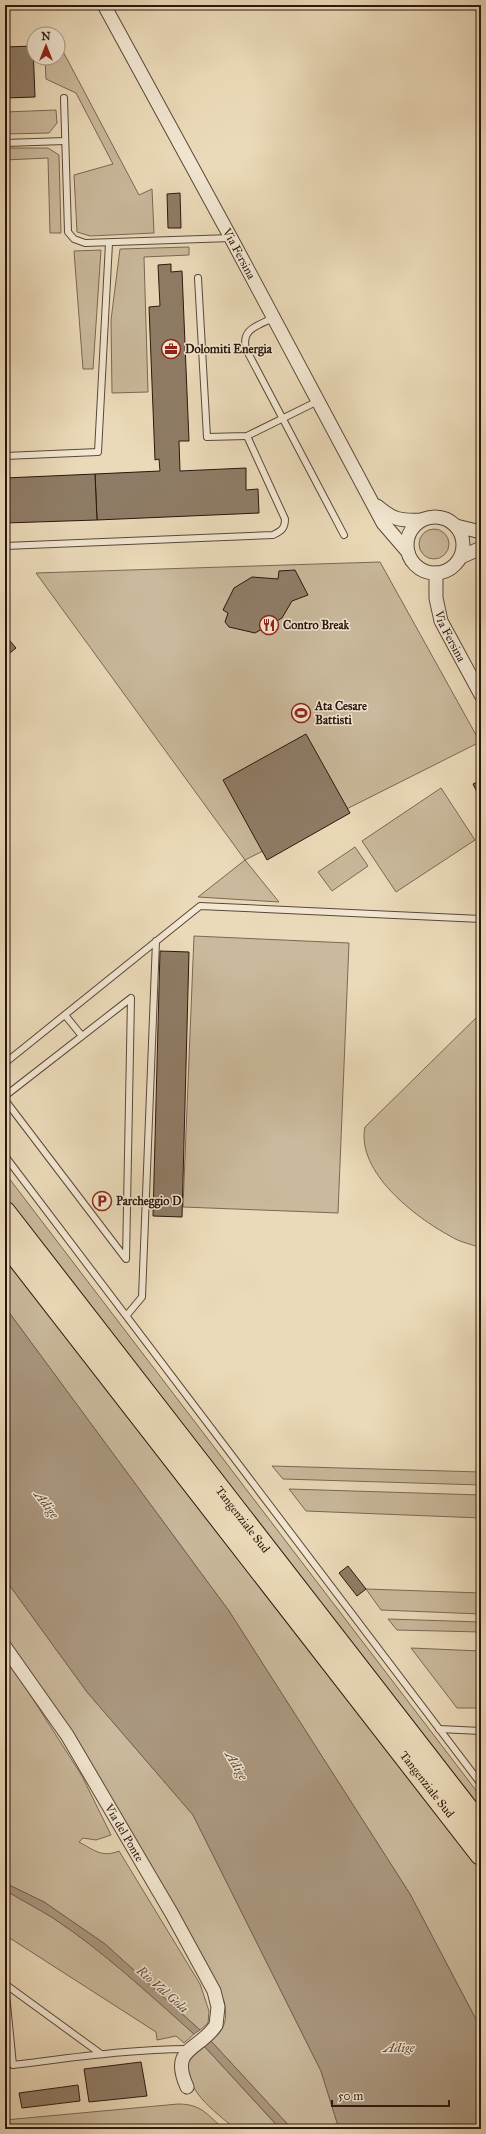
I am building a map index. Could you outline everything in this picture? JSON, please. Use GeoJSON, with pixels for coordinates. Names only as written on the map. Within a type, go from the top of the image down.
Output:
{"type":"FeatureCollection","features":[{"type":"Feature","properties":{"kind":"highway","name":"Tangenziale Sud"},"geometry":{"type":"LineString","coordinates":[[5,1213],[481,1827]]}},
{"type":"Feature","properties":{"kind":"highway","name":"Tangenziale Sud"},"geometry":{"type":"LineString","coordinates":[[5,1241],[481,1854]]}},
{"type":"Feature","properties":{"kind":"street","name":"Via Fersina"},"geometry":{"type":"LineString","coordinates":[[104,5],[231,238],[383,523],[408,552],[418,568],[427,572],[436,573],[436,598],[441,621],[481,695]]}},
{"type":"Feature","properties":{"kind":"street","name":"Via Fersina"},"geometry":{"type":"LineString","coordinates":[[374,504],[389,517],[404,521],[440,517],[456,526],[481,532]]}},
{"type":"Feature","properties":{"kind":"street"},"geometry":{"type":"LineString","coordinates":[[408,552],[407,542],[410,533],[422,520]]}},
{"type":"Feature","properties":{"kind":"street"},"geometry":{"type":"LineString","coordinates":[[456,526],[463,540],[461,557]]}},
{"type":"Feature","properties":{"kind":"street"},"geometry":{"type":"LineString","coordinates":[[436,573],[451,569],[461,557],[481,548]]}},
{"type":"Feature","properties":{"kind":"street","name":"Via del Ponte"},"geometry":{"type":"LineString","coordinates":[[5,1647],[67,1735],[176,1920],[214,1992],[218,2014],[213,2028],[189,2049]]}},
{"type":"Feature","properties":{"kind":"street"},"geometry":{"type":"LineString","coordinates":[[187,2087],[182,2076],[181,2064],[182,2058],[189,2049]]}},
{"type":"Feature","properties":{"kind":"lane"},"geometry":{"type":"LineString","coordinates":[[64,98],[68,232],[74,239],[85,243],[109,243],[231,238]]}},
{"type":"Feature","properties":{"kind":"lane"},"geometry":{"type":"LineString","coordinates":[[5,143],[65,141]]}},
{"type":"Feature","properties":{"kind":"lane"},"geometry":{"type":"LineString","coordinates":[[5,456],[98,452],[109,243]]}},
{"type":"Feature","properties":{"kind":"lane"},"geometry":{"type":"LineString","coordinates":[[198,278],[208,437],[247,436],[318,401]]}},
{"type":"Feature","properties":{"kind":"lane"},"geometry":{"type":"LineString","coordinates":[[273,318],[247,332],[244,340],[246,349],[344,535]]}},
{"type":"Feature","properties":{"kind":"lane"},"geometry":{"type":"LineString","coordinates":[[5,546],[273,535],[282,531],[285,526],[285,519],[247,436]]}},
{"type":"Feature","properties":{"kind":"lane"},"geometry":{"type":"LineString","coordinates":[[5,1063],[200,906],[481,919]]}},
{"type":"Feature","properties":{"kind":"lane"},"geometry":{"type":"LineString","coordinates":[[127,1315],[142,1298],[156,941]]}},
{"type":"Feature","properties":{"kind":"lane"},"geometry":{"type":"LineString","coordinates":[[5,1096],[131,998],[126,1259],[5,1100]]}},
{"type":"Feature","properties":{"kind":"lane"},"geometry":{"type":"LineString","coordinates":[[65,1015],[82,1036]]}},
{"type":"Feature","properties":{"kind":"lane"},"geometry":{"type":"LineString","coordinates":[[5,1156],[481,1784]]}},
{"type":"Feature","properties":{"kind":"lane"},"geometry":{"type":"LineString","coordinates":[[439,1729],[481,1731]]}},
{"type":"Feature","properties":{"kind":"lane"},"geometry":{"type":"LineString","coordinates":[[101,2054],[6,1984],[13,2065],[101,2054],[157,2049],[189,2049]]}},
{"type":"Feature","properties":{"kind":"shaded area"},"geometry":{"type":"Polygon","coordinates":[[[66,57],[139,195],[152,189],[154,233],[90,236],[77,232],[74,175],[113,164],[76,93],[46,79],[45,66],[66,66],[66,57]]]}},
{"type":"Feature","properties":{"kind":"shaded area"},"geometry":{"type":"Polygon","coordinates":[[[56,110],[57,123],[49,133],[5,134],[5,112],[56,110]]]}},
{"type":"Feature","properties":{"kind":"shaded area"},"geometry":{"type":"Polygon","coordinates":[[[5,148],[48,148],[59,155],[61,233],[50,233],[48,158],[5,160],[5,148]]]}},
{"type":"Feature","properties":{"kind":"shaded area"},"geometry":{"type":"Polygon","coordinates":[[[189,247],[189,255],[144,257],[148,392],[112,393],[111,320],[120,249],[189,247]]]}},
{"type":"Feature","properties":{"kind":"shaded area"},"geometry":{"type":"Polygon","coordinates":[[[101,250],[93,369],[83,369],[74,251],[101,250]]]}},
{"type":"Feature","properties":{"kind":"shaded area"},"geometry":{"type":"Polygon","coordinates":[[[434,529],[444,534],[449,544],[444,554],[434,559],[424,554],[419,544],[424,534],[434,529]]]}},
{"type":"Feature","properties":{"kind":"shaded area","name":"Ata Cesare Battisti"},"geometry":{"type":"Polygon","coordinates":[[[380,562],[480,742],[245,860],[36,573],[380,562]]]}},
{"type":"Feature","properties":{"kind":"shaded area"},"geometry":{"type":"Polygon","coordinates":[[[441,788],[475,840],[396,892],[362,841],[441,788]]]}},
{"type":"Feature","properties":{"kind":"shaded area"},"geometry":{"type":"Polygon","coordinates":[[[355,847],[368,866],[332,891],[318,872],[355,847]]]}},
{"type":"Feature","properties":{"kind":"shaded area"},"geometry":{"type":"Polygon","coordinates":[[[245,860],[279,902],[198,897],[245,860]]]}},
{"type":"Feature","properties":{"kind":"shaded area"},"geometry":{"type":"Polygon","coordinates":[[[194,936],[349,943],[338,1213],[183,1207],[194,936]]]}},
{"type":"Feature","properties":{"kind":"shaded area"},"geometry":{"type":"Polygon","coordinates":[[[481,1013],[481,1248],[454,1238],[436,1228],[405,1205],[391,1191],[379,1176],[370,1160],[365,1144],[365,1127],[481,1013]]]}},
{"type":"Feature","properties":{"kind":"shaded area"},"geometry":{"type":"Polygon","coordinates":[[[5,1173],[481,1797],[481,1813],[5,1199],[5,1173]]]}},
{"type":"Feature","properties":{"kind":"shaded area"},"geometry":{"type":"Polygon","coordinates":[[[5,1256],[481,1866],[481,2029],[410,1894],[229,1611],[5,1307],[5,1256]]]}},
{"type":"Feature","properties":{"kind":"shaded area"},"geometry":{"type":"Polygon","coordinates":[[[272,1466],[481,1472],[481,1485],[283,1479],[272,1466]]]}},
{"type":"Feature","properties":{"kind":"shaded area"},"geometry":{"type":"Polygon","coordinates":[[[289,1489],[481,1495],[481,1518],[306,1511],[289,1489]]]}},
{"type":"Feature","properties":{"kind":"shaded area"},"geometry":{"type":"Polygon","coordinates":[[[5,1579],[87,1692],[193,1815],[321,2071],[339,2129],[292,2129],[211,2041],[220,2033],[224,2024],[226,2013],[224,2001],[68,1729],[5,1637],[5,1579]]]}},
{"type":"Feature","properties":{"kind":"shaded area"},"geometry":{"type":"Polygon","coordinates":[[[366,1589],[481,1593],[481,1614],[381,1610],[366,1589]]]}},
{"type":"Feature","properties":{"kind":"shaded area"},"geometry":{"type":"Polygon","coordinates":[[[388,1619],[481,1622],[481,1632],[397,1630],[388,1619]]]}},
{"type":"Feature","properties":{"kind":"shaded area"},"geometry":{"type":"Polygon","coordinates":[[[411,1648],[481,1651],[481,1708],[457,1708],[411,1648]]]}},
{"type":"Feature","properties":{"kind":"shaded area"},"geometry":{"type":"Polygon","coordinates":[[[5,1655],[82,1776],[111,1835],[96,1840],[83,1838],[79,1842],[98,1852],[108,1854],[119,1851],[200,1984],[209,2011],[208,2023],[200,2030],[105,1944],[44,1902],[5,1883],[5,1655]]]}},
{"type":"Feature","properties":{"kind":"shaded area"},"geometry":{"type":"Polygon","coordinates":[[[5,1890],[53,1918],[90,1944],[194,2034],[184,2043],[176,2036],[157,2040],[156,2032],[5,1935],[5,1890]]]}},
{"type":"Feature","properties":{"kind":"shaded area"},"geometry":{"type":"Polygon","coordinates":[[[204,2046],[280,2129],[235,2129],[209,2107],[195,2090],[190,2080],[188,2069],[189,2058],[204,2046]]]}},
{"type":"Feature","properties":{"kind":"shaded area"},"geometry":{"type":"Polygon","coordinates":[[[186,2104],[199,2108],[224,2129],[5,2129],[5,2120],[186,2104]]]}},
{"type":"Feature","properties":{"kind":"water","name":"Adige"},"geometry":{"type":"Polygon","coordinates":[[[5,1307],[229,1611],[410,1894],[481,2029],[481,2129],[339,2129],[321,2071],[193,1815],[87,1692],[5,1579],[5,1307]]]}},
{"type":"Feature","properties":{"kind":"water"},"geometry":{"type":"Polygon","coordinates":[[[5,1883],[44,1902],[105,1944],[200,2030],[194,2034],[90,1944],[53,1918],[5,1890],[5,1883]]]}},
{"type":"Feature","properties":{"kind":"water"},"geometry":{"type":"Polygon","coordinates":[[[211,2041],[292,2129],[280,2129],[204,2046],[211,2041]]]}},
{"type":"Feature","properties":{"kind":"building"},"geometry":{"type":"Polygon","coordinates":[[[26,46],[26,66],[34,66],[35,97],[5,98],[5,47],[26,46]]]}},
{"type":"Feature","properties":{"kind":"building"},"geometry":{"type":"Polygon","coordinates":[[[180,193],[181,228],[168,228],[167,194],[180,193]]]}},
{"type":"Feature","properties":{"kind":"building"},"geometry":{"type":"Polygon","coordinates":[[[171,264],[171,272],[182,271],[189,441],[179,441],[180,471],[246,468],[246,490],[258,489],[259,513],[97,520],[95,474],[160,471],[159,459],[155,460],[149,307],[160,306],[158,265],[171,264]]]}},
{"type":"Feature","properties":{"kind":"building"},"geometry":{"type":"Polygon","coordinates":[[[95,474],[97,520],[5,523],[5,478],[95,474]]]}},
{"type":"Feature","properties":{"kind":"building"},"geometry":{"type":"Polygon","coordinates":[[[295,570],[308,595],[292,601],[282,618],[255,633],[229,627],[225,622],[228,613],[223,610],[234,588],[252,577],[278,579],[279,571],[295,570]]]}},
{"type":"Feature","properties":{"kind":"building"},"geometry":{"type":"Polygon","coordinates":[[[5,635],[16,648],[5,657],[5,635]]]}},
{"type":"Feature","properties":{"kind":"building"},"geometry":{"type":"Polygon","coordinates":[[[306,734],[350,813],[267,860],[223,780],[306,734]]]}},
{"type":"Feature","properties":{"kind":"building"},"geometry":{"type":"Polygon","coordinates":[[[481,780],[481,800],[473,784],[481,780]]]}},
{"type":"Feature","properties":{"kind":"building"},"geometry":{"type":"Polygon","coordinates":[[[160,951],[189,952],[182,1217],[153,1216],[160,951]]]}},
{"type":"Feature","properties":{"kind":"building"},"geometry":{"type":"Polygon","coordinates":[[[348,1566],[366,1589],[357,1596],[339,1573],[348,1566]]]}},
{"type":"Feature","properties":{"kind":"building"},"geometry":{"type":"Polygon","coordinates":[[[141,2062],[147,2096],[89,2102],[84,2069],[141,2062]]]}},
{"type":"Feature","properties":{"kind":"building"},"geometry":{"type":"Polygon","coordinates":[[[78,2085],[80,2101],[22,2108],[19,2093],[78,2085]]]}},
{"type":"Feature","properties":{"kind":"place","name":"Dolomiti Energia"},"geometry":{"type":"Point","coordinates":[171,349]}},
{"type":"Feature","properties":{"kind":"place","name":"Contro Break"},"geometry":{"type":"Point","coordinates":[269,625]}},
{"type":"Feature","properties":{"kind":"place","name":"Ata Cesare Battisti"},"geometry":{"type":"Point","coordinates":[301,713]}},
{"type":"Feature","properties":{"kind":"place","name":"Parcheggio D"},"geometry":{"type":"Point","coordinates":[102,1201]}},
{"type":"Feature","properties":{"kind":"water label","name":"Rio Val Gola"},"geometry":{"type":"Point","coordinates":[163,1989]}}]}
